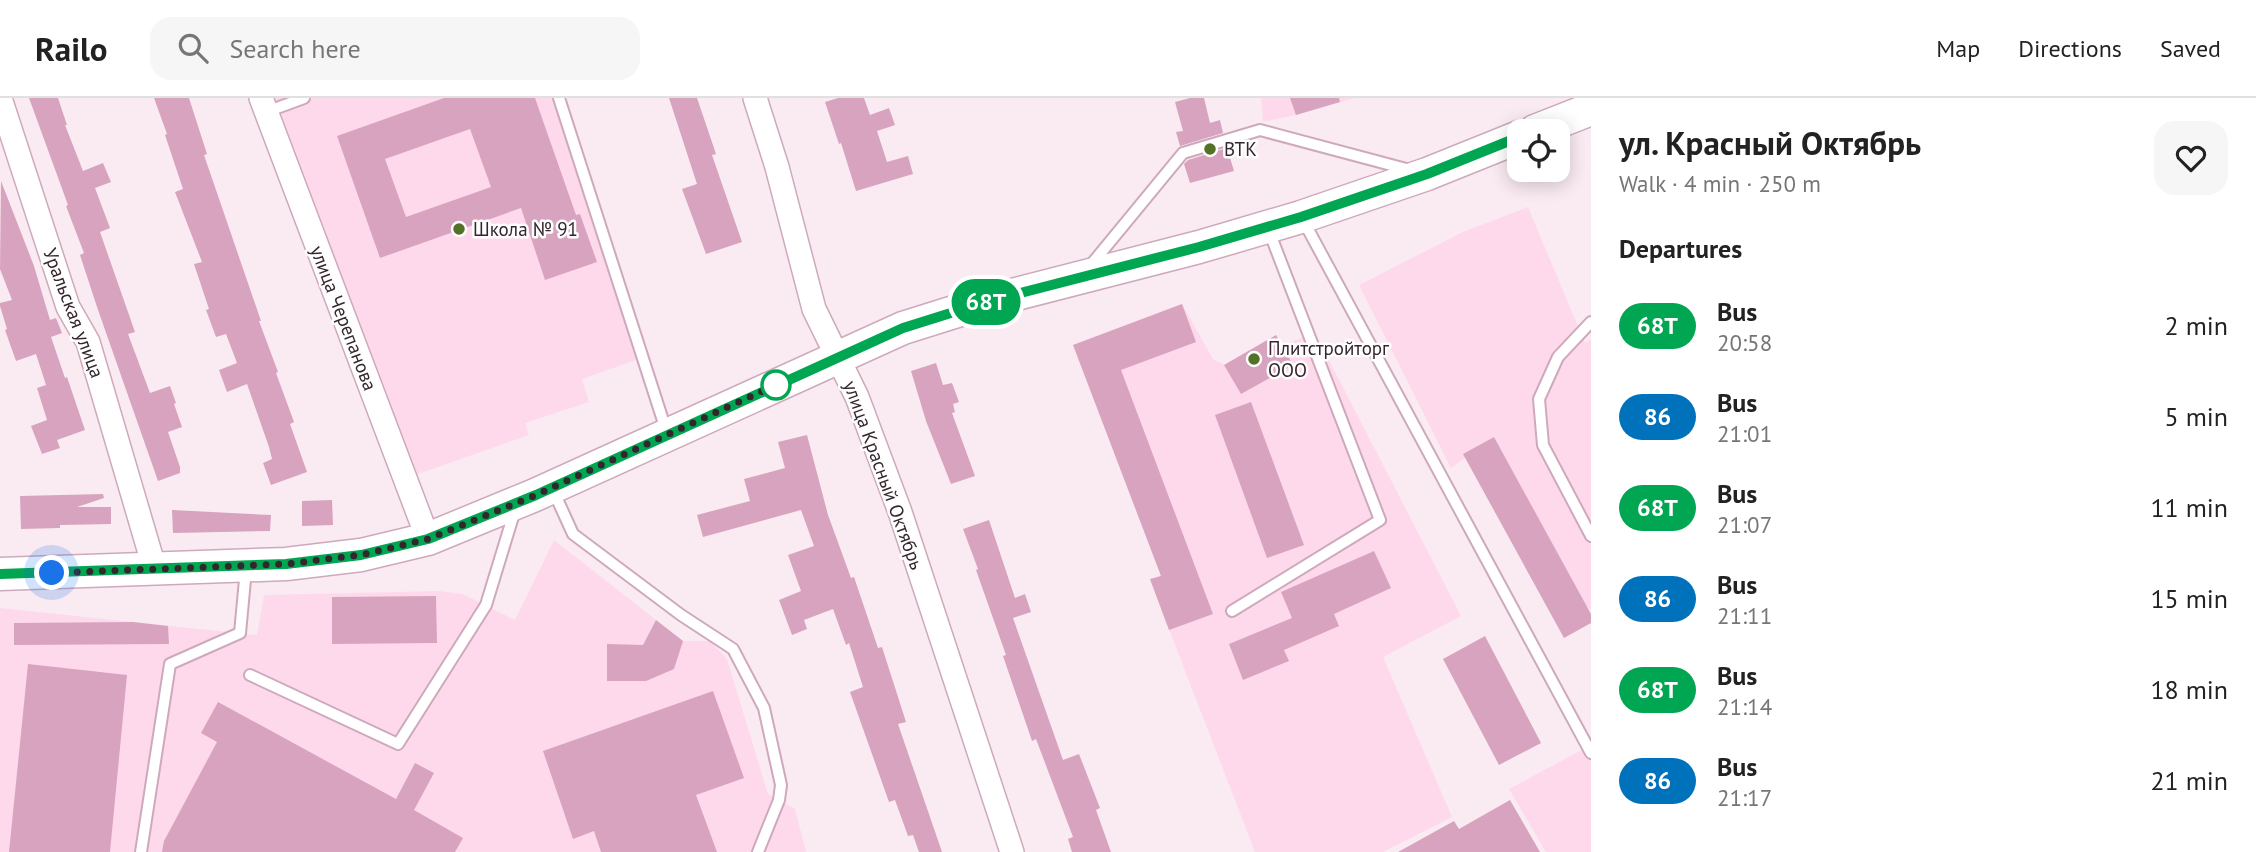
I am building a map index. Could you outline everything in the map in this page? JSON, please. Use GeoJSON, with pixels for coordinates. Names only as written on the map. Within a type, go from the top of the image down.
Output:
{"type":"FeatureCollection","features":[{"type":"Feature","properties":{"kind":"main road"},"geometry":{"type":"LineString","coordinates":[[1566,119],[1591,109]]}},
{"type":"Feature","properties":{"kind":"main road"},"geometry":{"type":"LineString","coordinates":[[0,575],[286,564],[361,555],[428,539],[517,503],[903,328],[989,301],[1301,217],[1427,174],[1507,142]]}},
{"type":"Feature","properties":{"kind":"street","name":"Уральская улица"},"geometry":{"type":"LineString","coordinates":[[0,98],[68,307],[88,342],[155,570]]}},
{"type":"Feature","properties":{"kind":"street","name":"улица Красный Октябрь"},"geometry":{"type":"LineString","coordinates":[[755,98],[777,167],[814,309],[857,397],[900,512],[1012,852]]}},
{"type":"Feature","properties":{"kind":"street","name":"улица Черепанова"},"geometry":{"type":"LineString","coordinates":[[263,105],[428,539]]}},
{"type":"Feature","properties":{"kind":"lane"},"geometry":{"type":"LineString","coordinates":[[263,105],[304,98]]}},
{"type":"Feature","properties":{"kind":"lane"},"geometry":{"type":"LineString","coordinates":[[559,98],[668,435]]}},
{"type":"Feature","properties":{"kind":"lane"},"geometry":{"type":"LineString","coordinates":[[1081,276],[1183,153],[1209,145],[1260,130],[1427,174]]}},
{"type":"Feature","properties":{"kind":"lane"},"geometry":{"type":"LineString","coordinates":[[1301,217],[1591,753]]}},
{"type":"Feature","properties":{"kind":"lane"},"geometry":{"type":"LineString","coordinates":[[1232,611],[1380,520],[1268,227]]}},
{"type":"Feature","properties":{"kind":"lane"},"geometry":{"type":"LineString","coordinates":[[1591,322],[1558,356],[1539,399],[1543,445],[1591,536]]}},
{"type":"Feature","properties":{"kind":"lane"},"geometry":{"type":"LineString","coordinates":[[552,487],[573,534],[733,649],[764,708],[781,786],[779,800],[758,852]]}},
{"type":"Feature","properties":{"kind":"lane"},"geometry":{"type":"LineString","coordinates":[[250,675],[398,744],[486,605],[517,503]]}},
{"type":"Feature","properties":{"kind":"lane"},"geometry":{"type":"LineString","coordinates":[[141,852],[170,663],[240,633],[246,566]]}},
{"type":"Feature","properties":{"kind":"shaded area","name":"Школа № 91"},"geometry":{"type":"Polygon","coordinates":[[[274,98],[552,98],[639,359],[582,379],[589,402],[525,423],[529,435],[415,475],[274,98]]]}},
{"type":"Feature","properties":{"kind":"shaded area"},"geometry":{"type":"Polygon","coordinates":[[[1261,98],[1354,98],[1263,122],[1261,98]]]}},
{"type":"Feature","properties":{"kind":"shaded area"},"geometry":{"type":"Polygon","coordinates":[[[1528,207],[1585,343],[1591,339],[1591,610],[1586,606],[1494,437],[1451,468],[1359,285],[1463,232],[1528,207]]]}},
{"type":"Feature","properties":{"kind":"shaded area"},"geometry":{"type":"Polygon","coordinates":[[[1182,304],[1213,359],[1227,366],[1315,333],[1461,616],[1383,657],[1452,817],[1383,852],[1255,852],[1150,580],[1161,575],[1073,345],[1182,304]]]}},
{"type":"Feature","properties":{"kind":"shaded area"},"geometry":{"type":"Polygon","coordinates":[[[554,540],[683,641],[710,641],[727,659],[768,794],[795,809],[806,852],[0,852],[0,608],[257,635],[264,595],[439,591],[463,594],[515,620],[554,540]]]}},
{"type":"Feature","properties":{"kind":"shaded area"},"geometry":{"type":"Polygon","coordinates":[[[1591,745],[1591,852],[1546,852],[1509,789],[1591,745]]]}},
{"type":"Feature","properties":{"kind":"building"},"geometry":{"type":"Polygon","coordinates":[[[29,98],[58,98],[65,125],[83,171],[103,163],[111,182],[95,188],[110,228],[100,232],[135,332],[128,334],[150,393],[170,386],[176,403],[174,404],[182,427],[168,432],[180,473],[158,481],[80,255],[84,253],[66,206],[68,205],[29,98]]]}},
{"type":"Feature","properties":{"kind":"building"},"geometry":{"type":"Polygon","coordinates":[[[154,98],[189,98],[207,154],[204,155],[294,422],[290,424],[307,472],[271,485],[263,463],[272,459],[247,384],[227,392],[219,370],[237,363],[226,334],[216,337],[206,310],[209,309],[194,264],[202,262],[175,192],[183,189],[154,98]]]}},
{"type":"Feature","properties":{"kind":"building"},"geometry":{"type":"Polygon","coordinates":[[[444,98],[535,98],[576,215],[580,214],[597,262],[545,280],[521,208],[380,258],[337,136],[444,98]],[[470,129],[385,159],[406,217],[491,187],[470,129]]]}},
{"type":"Feature","properties":{"kind":"building"},"geometry":{"type":"Polygon","coordinates":[[[669,98],[697,98],[716,154],[712,155],[742,242],[706,254],[682,189],[697,184],[669,98]]]}},
{"type":"Feature","properties":{"kind":"building"},"geometry":{"type":"Polygon","coordinates":[[[838,98],[864,98],[870,115],[889,108],[895,125],[877,131],[887,162],[908,156],[913,174],[856,191],[825,102],[838,98]]]}},
{"type":"Feature","properties":{"kind":"building"},"geometry":{"type":"Polygon","coordinates":[[[1204,98],[1210,123],[1220,120],[1223,133],[1180,146],[1176,132],[1183,131],[1175,102],[1204,98]]]}},
{"type":"Feature","properties":{"kind":"building"},"geometry":{"type":"Polygon","coordinates":[[[1290,98],[1339,98],[1340,102],[1296,115],[1290,98]]]}},
{"type":"Feature","properties":{"kind":"building"},"geometry":{"type":"Polygon","coordinates":[[[1227,148],[1234,171],[1190,183],[1184,164],[1188,160],[1227,148]]]}},
{"type":"Feature","properties":{"kind":"building"},"geometry":{"type":"Polygon","coordinates":[[[1,181],[34,266],[50,320],[56,318],[62,333],[51,337],[85,430],[57,440],[60,448],[42,454],[31,426],[47,420],[37,388],[46,385],[36,354],[16,361],[0,306],[0,303],[12,300],[0,269],[1,181]]]}},
{"type":"Feature","properties":{"kind":"building"},"geometry":{"type":"Polygon","coordinates":[[[1182,304],[1196,342],[1121,370],[1213,614],[1169,630],[1150,579],[1161,576],[1073,345],[1182,304]]]}},
{"type":"Feature","properties":{"kind":"building"},"geometry":{"type":"Polygon","coordinates":[[[1276,335],[1293,365],[1241,394],[1224,365],[1276,335]]]}},
{"type":"Feature","properties":{"kind":"building"},"geometry":{"type":"Polygon","coordinates":[[[936,363],[943,385],[952,383],[959,402],[953,404],[955,412],[952,413],[975,476],[951,484],[926,421],[911,371],[936,363]]]}},
{"type":"Feature","properties":{"kind":"building"},"geometry":{"type":"Polygon","coordinates":[[[1251,402],[1304,545],[1267,558],[1215,415],[1251,402]]]}},
{"type":"Feature","properties":{"kind":"building"},"geometry":{"type":"Polygon","coordinates":[[[807,435],[828,515],[851,578],[854,577],[878,648],[882,647],[906,722],[898,724],[942,852],[919,852],[913,835],[908,836],[895,800],[889,802],[850,692],[863,687],[849,643],[846,645],[833,609],[804,620],[807,629],[792,635],[779,600],[801,591],[788,555],[814,546],[801,510],[703,537],[697,515],[750,501],[744,479],[785,468],[778,442],[807,435]]]}},
{"type":"Feature","properties":{"kind":"building"},"geometry":{"type":"Polygon","coordinates":[[[1494,437],[1591,614],[1591,623],[1564,638],[1463,454],[1494,437]]]}},
{"type":"Feature","properties":{"kind":"building"},"geometry":{"type":"Polygon","coordinates":[[[103,494],[104,498],[77,507],[111,507],[111,524],[21,529],[20,496],[103,494]]]}},
{"type":"Feature","properties":{"kind":"building"},"geometry":{"type":"Polygon","coordinates":[[[332,500],[333,525],[302,526],[302,501],[332,500]]]}},
{"type":"Feature","properties":{"kind":"building"},"geometry":{"type":"Polygon","coordinates":[[[172,510],[271,515],[270,531],[173,533],[172,510]]]}},
{"type":"Feature","properties":{"kind":"building"},"geometry":{"type":"Polygon","coordinates":[[[989,520],[1015,598],[1025,594],[1031,612],[1013,618],[1063,760],[1079,754],[1100,808],[1096,810],[1111,852],[1072,852],[1068,839],[1073,837],[1036,739],[1032,741],[963,529],[989,520]]]}},
{"type":"Feature","properties":{"kind":"building"},"geometry":{"type":"Polygon","coordinates":[[[1374,551],[1391,588],[1334,614],[1339,626],[1284,650],[1289,661],[1243,680],[1229,644],[1292,618],[1281,592],[1374,551]]]}},
{"type":"Feature","properties":{"kind":"building"},"geometry":{"type":"Polygon","coordinates":[[[436,596],[437,643],[332,644],[332,597],[436,596]]]}},
{"type":"Feature","properties":{"kind":"building"},"geometry":{"type":"Polygon","coordinates":[[[656,620],[683,641],[674,669],[646,681],[607,681],[607,644],[643,645],[656,620]]]}},
{"type":"Feature","properties":{"kind":"building"},"geometry":{"type":"Polygon","coordinates":[[[133,622],[168,626],[169,644],[14,645],[14,623],[133,622]]]}},
{"type":"Feature","properties":{"kind":"building"},"geometry":{"type":"Polygon","coordinates":[[[1485,636],[1541,743],[1499,765],[1443,659],[1485,636]]]}},
{"type":"Feature","properties":{"kind":"building"},"geometry":{"type":"Polygon","coordinates":[[[28,664],[127,675],[110,852],[9,852],[28,664]]]}},
{"type":"Feature","properties":{"kind":"building"},"geometry":{"type":"Polygon","coordinates":[[[713,691],[744,778],[696,795],[717,852],[601,852],[594,831],[573,839],[543,751],[713,691]]]}},
{"type":"Feature","properties":{"kind":"building"},"geometry":{"type":"Polygon","coordinates":[[[218,702],[396,799],[415,763],[434,773],[414,810],[463,838],[455,852],[162,852],[164,841],[217,742],[201,733],[218,702]]]}},
{"type":"Feature","properties":{"kind":"building"},"geometry":{"type":"Polygon","coordinates":[[[1510,800],[1540,852],[1398,852],[1454,821],[1459,829],[1510,800]]]}},
{"type":"Feature","properties":{"kind":"bus line","name":"68Т"},"geometry":{"type":"LineString","coordinates":[[0,574],[286,564],[361,555],[428,539],[536,495],[903,328],[989,301],[1199,247],[1301,217],[1427,174],[1507,142]]}},
{"type":"Feature","properties":{"kind":"place","name":"ВТК"},"geometry":{"type":"Point","coordinates":[1210,149]}},
{"type":"Feature","properties":{"kind":"place","name":"Школа № 91"},"geometry":{"type":"Point","coordinates":[459,229]}},
{"type":"Feature","properties":{"kind":"place","name":"Плитстройторг ООО"},"geometry":{"type":"Point","coordinates":[1254,359]}},
{"type":"Feature","properties":{"kind":"route"},"geometry":{"type":"LineString","coordinates":[[52,573],[286,564],[361,555],[428,539],[536,495],[776,385]]}}]}
